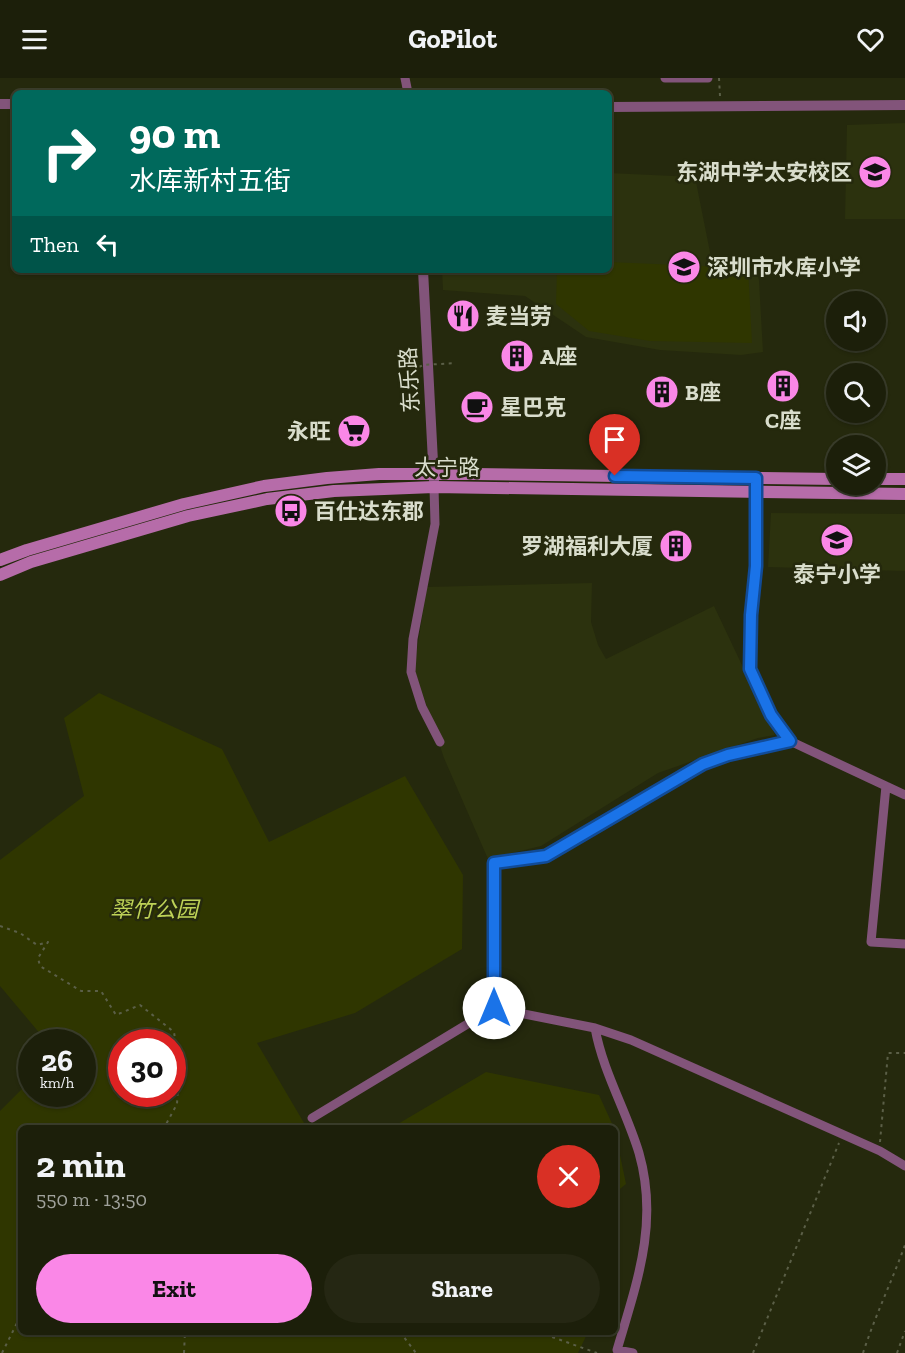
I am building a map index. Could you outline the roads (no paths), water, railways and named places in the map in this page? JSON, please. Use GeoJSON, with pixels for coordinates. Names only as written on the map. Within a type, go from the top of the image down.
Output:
{"type":"FeatureCollection","features":[{"type":"Feature","properties":{"kind":"main road","name":"太宁路"},"geometry":{"type":"LineString","coordinates":[[0,560],[107,526],[264,486],[379,474],[826,478]]}},
{"type":"Feature","properties":{"kind":"main road"},"geometry":{"type":"LineString","coordinates":[[886,479],[905,479]]}},
{"type":"Feature","properties":{"kind":"main road","name":"太宁路"},"geometry":{"type":"LineString","coordinates":[[0,575],[30,562],[188,516],[267,499],[334,491],[434,487],[905,494]]}},
{"type":"Feature","properties":{"kind":"street"},"geometry":{"type":"LineString","coordinates":[[665,78],[708,78]]}},
{"type":"Feature","properties":{"kind":"street"},"geometry":{"type":"LineString","coordinates":[[612,107],[905,105]]}},
{"type":"Feature","properties":{"kind":"street","name":"东乐路"},"geometry":{"type":"LineString","coordinates":[[423,273],[434,487]]}},
{"type":"Feature","properties":{"kind":"street"},"geometry":{"type":"LineString","coordinates":[[756,478],[750,669],[771,715],[790,741],[905,795]]}},
{"type":"Feature","properties":{"kind":"street"},"geometry":{"type":"LineString","coordinates":[[434,487],[435,524],[413,639],[411,672],[422,707],[440,742]]}},
{"type":"Feature","properties":{"kind":"street"},"geometry":{"type":"LineString","coordinates":[[494,1008],[494,863],[546,856],[703,764],[728,755],[790,741]]}},
{"type":"Feature","properties":{"kind":"street"},"geometry":{"type":"LineString","coordinates":[[886,786],[870,942],[905,944]]}},
{"type":"Feature","properties":{"kind":"street"},"geometry":{"type":"LineString","coordinates":[[312,1118],[494,1008],[595,1028],[631,1041],[880,1151],[905,1166]]}},
{"type":"Feature","properties":{"kind":"street"},"geometry":{"type":"LineString","coordinates":[[595,1028],[600,1057],[625,1113],[647,1185],[649,1217],[644,1251],[617,1350],[633,1353]]}},
{"type":"Feature","properties":{"kind":"place","name":"东湖中学太安校区"},"geometry":{"type":"Point","coordinates":[875,172]}},
{"type":"Feature","properties":{"kind":"place","name":"深圳市水库小学"},"geometry":{"type":"Point","coordinates":[684,267]}},
{"type":"Feature","properties":{"kind":"place","name":"麦当劳"},"geometry":{"type":"Point","coordinates":[463,316]}},
{"type":"Feature","properties":{"kind":"place","name":"A座"},"geometry":{"type":"Point","coordinates":[517,356]}},
{"type":"Feature","properties":{"kind":"place","name":"C座"},"geometry":{"type":"Point","coordinates":[783,386]}},
{"type":"Feature","properties":{"kind":"place","name":"B座"},"geometry":{"type":"Point","coordinates":[662,392]}},
{"type":"Feature","properties":{"kind":"place","name":"星巴克"},"geometry":{"type":"Point","coordinates":[477,407]}},
{"type":"Feature","properties":{"kind":"place","name":"永旺"},"geometry":{"type":"Point","coordinates":[354,431]}},
{"type":"Feature","properties":{"kind":"place","name":"百仕达东郡"},"geometry":{"type":"Point","coordinates":[291,511]}},
{"type":"Feature","properties":{"kind":"place","name":"泰宁小学"},"geometry":{"type":"Point","coordinates":[837,540]}},
{"type":"Feature","properties":{"kind":"place","name":"罗湖福利大厦"},"geometry":{"type":"Point","coordinates":[676,546]}},
{"type":"Feature","properties":{"kind":"park label","name":"翠竹公园"},"geometry":{"type":"Point","coordinates":[154,909]}}]}
